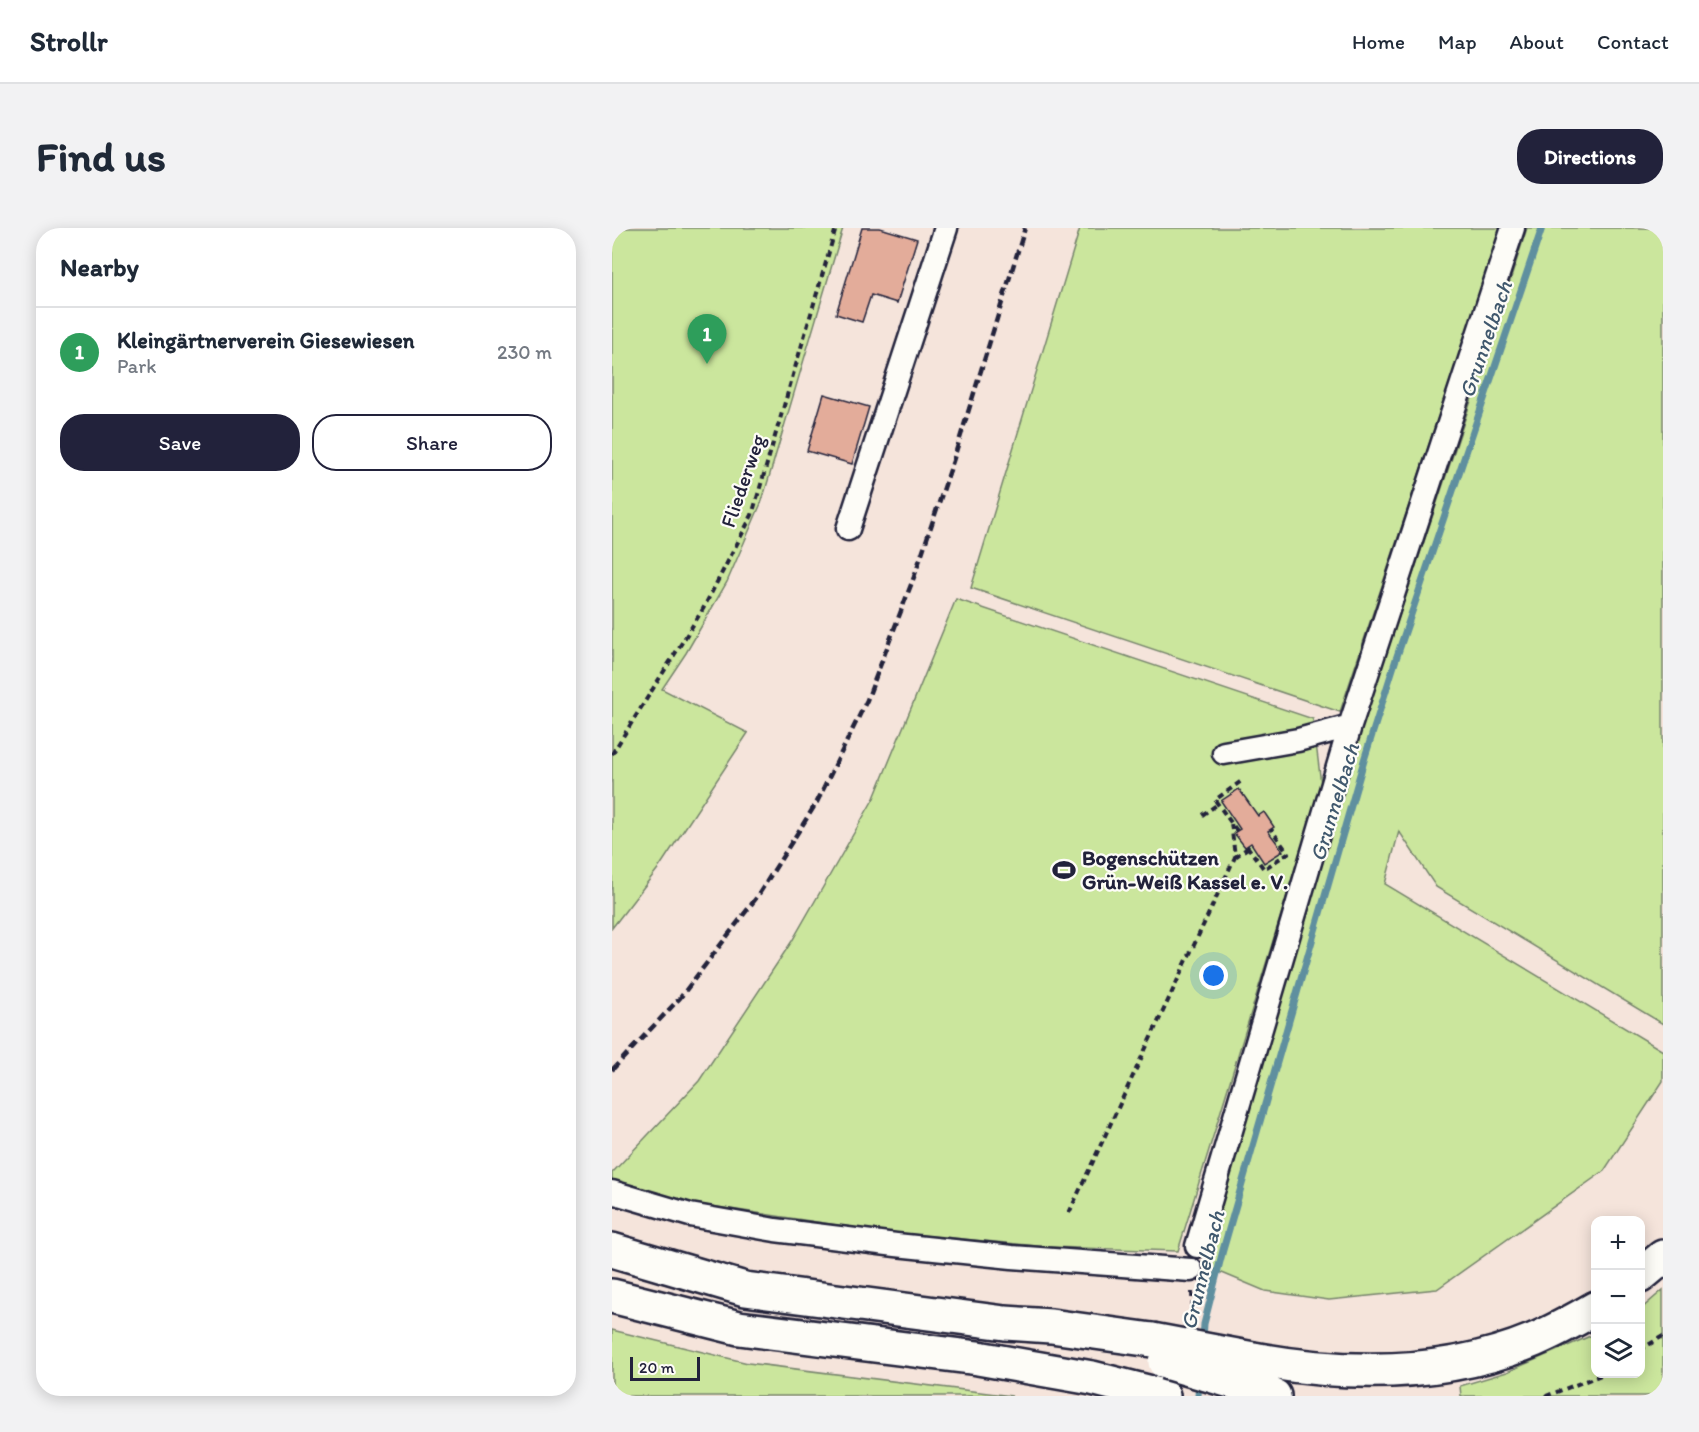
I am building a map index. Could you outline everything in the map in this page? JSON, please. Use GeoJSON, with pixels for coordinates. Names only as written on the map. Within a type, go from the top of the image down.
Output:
{"type":"FeatureCollection","features":[{"type":"Feature","properties":{"kind":"highway"},"geometry":{"type":"LineString","coordinates":[[612,1250],[745,1289],[1005,1323],[1051,1326],[1151,1349],[1257,1380],[1288,1365],[1355,1371],[1428,1367],[1464,1361],[1500,1352],[1533,1340],[1591,1311]]}},
{"type":"Feature","properties":{"kind":"highway"},"geometry":{"type":"LineString","coordinates":[[1645,1273],[1663,1257]]}},
{"type":"Feature","properties":{"kind":"highway"},"geometry":{"type":"LineString","coordinates":[[612,1296],[739,1328],[978,1358],[1092,1378],[1153,1393]]}},
{"type":"Feature","properties":{"kind":"lane"},"geometry":{"type":"LineString","coordinates":[[848,529],[946,228]]}},
{"type":"Feature","properties":{"kind":"lane"},"geometry":{"type":"LineString","coordinates":[[1197,1246],[1350,726],[1513,228]]}},
{"type":"Feature","properties":{"kind":"lane"},"geometry":{"type":"LineString","coordinates":[[1224,753],[1298,740],[1350,726]]}},
{"type":"Feature","properties":{"kind":"lane"},"geometry":{"type":"LineString","coordinates":[[612,1192],[690,1215],[775,1230],[1012,1257],[1191,1270]]}},
{"type":"Feature","properties":{"kind":"path","name":"Fliederweg"},"geometry":{"type":"LineString","coordinates":[[612,754],[703,609],[752,515],[837,228]]}},
{"type":"Feature","properties":{"kind":"path"},"geometry":{"type":"LineString","coordinates":[[1237,831],[1215,800],[1243,780]]}},
{"type":"Feature","properties":{"kind":"path"},"geometry":{"type":"LineString","coordinates":[[1202,815],[1218,804]]}},
{"type":"Feature","properties":{"kind":"path"},"geometry":{"type":"LineString","coordinates":[[1231,822],[1235,857]]}},
{"type":"Feature","properties":{"kind":"path"},"geometry":{"type":"LineString","coordinates":[[1069,1214],[1235,857],[1248,846],[1264,869],[1288,853],[1271,829]]}},
{"type":"Feature","properties":{"kind":"path"},"geometry":{"type":"LineString","coordinates":[[1191,1270],[1193,1321]]}},
{"type":"Feature","properties":{"kind":"path"},"geometry":{"type":"LineString","coordinates":[[1645,1347],[1663,1336]]}},
{"type":"Feature","properties":{"kind":"path"},"geometry":{"type":"LineString","coordinates":[[1546,1396],[1593,1378]]}},
{"type":"Feature","properties":{"kind":"green space"},"geometry":{"type":"Polygon","coordinates":[[[612,228],[843,228],[762,501],[727,582],[686,653],[662,689],[748,733],[660,866],[612,928],[612,228]]]}},
{"type":"Feature","properties":{"kind":"green space"},"geometry":{"type":"Polygon","coordinates":[[[1080,228],[1501,228],[1340,712],[971,588],[1080,228]]]}},
{"type":"Feature","properties":{"kind":"green space"},"geometry":{"type":"Polygon","coordinates":[[[1527,228],[1663,228],[1663,1024],[1436,887],[1399,831],[1385,884],[1663,1051],[1663,1081],[1604,1171],[1437,1289],[1329,1300],[1265,1291],[1203,1265],[1356,745],[1527,228]]]}},
{"type":"Feature","properties":{"kind":"green space","name":"Bogenschützen Grün-Weiß Kassel e. V."},"geometry":{"type":"Polygon","coordinates":[[[956,599],[1313,719],[1321,784],[1178,1251],[1048,1247],[877,1231],[690,1203],[612,1181],[612,1173],[699,1081],[792,941],[874,798],[956,599]]]}},
{"type":"Feature","properties":{"kind":"green space"},"geometry":{"type":"Polygon","coordinates":[[[1663,1290],[1663,1396],[1461,1396],[1460,1386],[1507,1372],[1591,1336],[1591,1378],[1645,1378],[1645,1306],[1663,1290]]]}},
{"type":"Feature","properties":{"kind":"green space"},"geometry":{"type":"Polygon","coordinates":[[[612,1330],[748,1363],[1012,1396],[612,1396],[612,1330]]]}},
{"type":"Feature","properties":{"kind":"building"},"geometry":{"type":"Polygon","coordinates":[[[862,228],[880,228],[917,239],[897,303],[871,295],[862,322],[836,314],[862,228]]]}},
{"type":"Feature","properties":{"kind":"building"},"geometry":{"type":"Polygon","coordinates":[[[824,394],[869,407],[852,464],[807,451],[824,394]]]}},
{"type":"Feature","properties":{"kind":"building"},"geometry":{"type":"Polygon","coordinates":[[[1239,789],[1258,816],[1264,812],[1274,827],[1268,831],[1283,851],[1264,863],[1251,843],[1245,847],[1234,833],[1240,829],[1221,801],[1239,789]]]}},
{"type":"Feature","properties":{"kind":"waterway","name":"Grunnelbach"},"geometry":{"type":"LineString","coordinates":[[1203,1340],[1204,1324],[1223,1250],[1365,757],[1542,228]]}},
{"type":"Feature","properties":{"kind":"waterway","name":"Grunnelbach"},"geometry":{"type":"LineString","coordinates":[[1198,1396],[1199,1381]]}},
{"type":"Feature","properties":{"kind":"railway"},"geometry":{"type":"LineString","coordinates":[[612,1070],[680,998],[757,897],[817,802],[867,700],[914,577],[953,461],[1025,228]]}},
{"type":"Feature","properties":{"kind":"place","name":"Kleingärtnerverein Giesewiesen"},"geometry":{"type":"Point","coordinates":[707,364]}},
{"type":"Feature","properties":{"kind":"place","name":"Bogenschützen Grün-Weiß Kassel e. V."},"geometry":{"type":"Point","coordinates":[1064,870]}}]}
